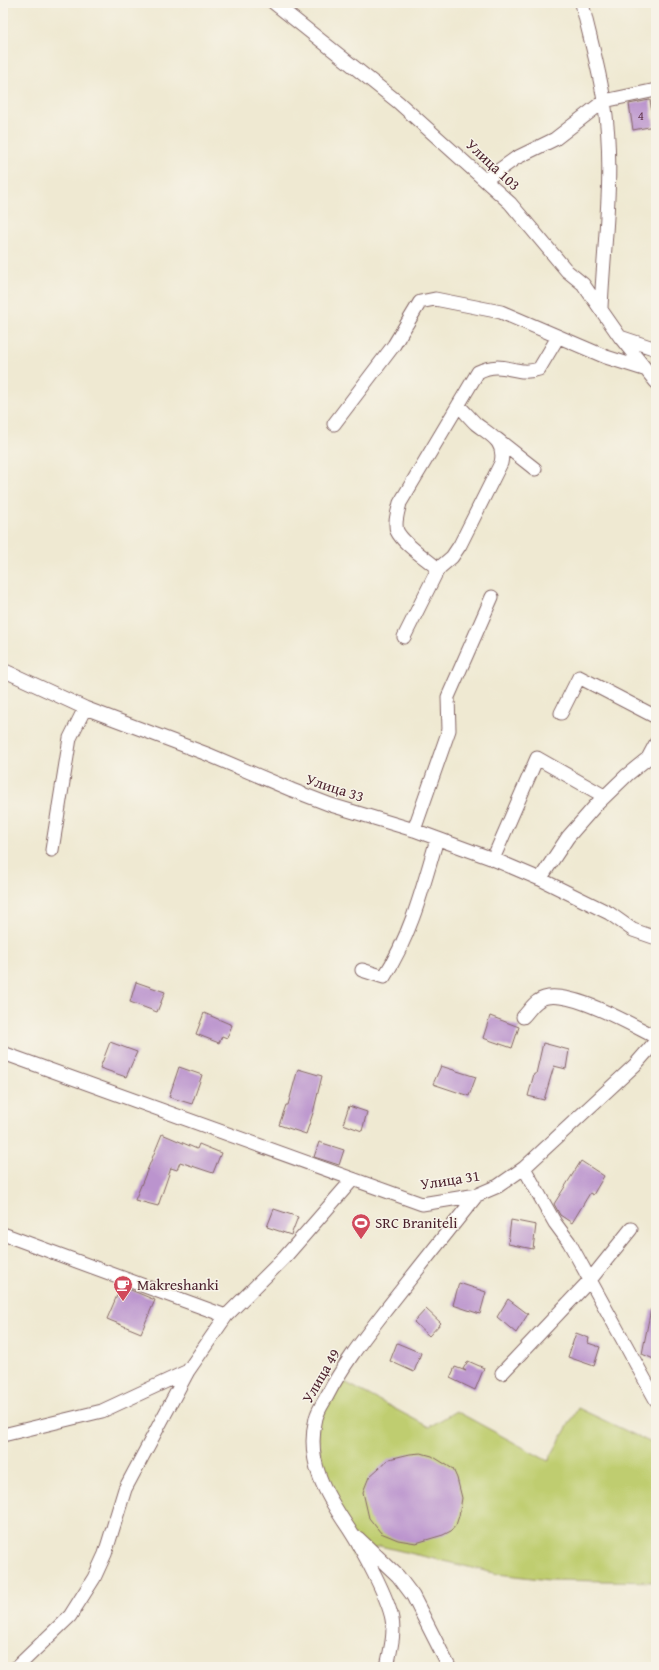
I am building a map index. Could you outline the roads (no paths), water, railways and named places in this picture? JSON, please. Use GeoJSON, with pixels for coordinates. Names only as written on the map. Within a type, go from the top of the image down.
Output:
{"type":"FeatureCollection","features":[{"type":"Feature","properties":{"kind":"street","name":"Улица 103"},"geometry":{"type":"LineString","coordinates":[[274,3],[398,102],[510,203],[567,270],[583,284],[620,337],[644,369],[656,382]]}},
{"type":"Feature","properties":{"kind":"street"},"geometry":{"type":"LineString","coordinates":[[582,3],[604,102],[607,138],[608,194],[600,308]]}},
{"type":"Feature","properties":{"kind":"street"},"geometry":{"type":"LineString","coordinates":[[485,180],[516,158],[555,138],[604,102],[656,90]]}},
{"type":"Feature","properties":{"kind":"street"},"geometry":{"type":"LineString","coordinates":[[334,424],[394,345],[420,302],[435,299],[501,312],[606,357],[644,369]]}},
{"type":"Feature","properties":{"kind":"street"},"geometry":{"type":"LineString","coordinates":[[438,569],[403,540],[397,530],[396,517],[400,504],[478,372],[496,366],[529,373],[539,370],[558,337]]}},
{"type":"Feature","properties":{"kind":"street"},"geometry":{"type":"LineString","coordinates":[[620,337],[656,349]]}},
{"type":"Feature","properties":{"kind":"street"},"geometry":{"type":"LineString","coordinates":[[459,406],[475,423],[535,469]]}},
{"type":"Feature","properties":{"kind":"street"},"geometry":{"type":"LineString","coordinates":[[404,637],[438,569],[452,557],[460,545],[501,463],[502,456],[497,439]]}},
{"type":"Feature","properties":{"kind":"street"},"geometry":{"type":"LineString","coordinates":[[414,830],[449,730],[448,697],[492,597]]}},
{"type":"Feature","properties":{"kind":"street","name":"Улица 33"},"geometry":{"type":"LineString","coordinates":[[3,670],[86,708],[331,805],[414,830],[493,859],[540,879],[609,913],[633,930],[656,938]]}},
{"type":"Feature","properties":{"kind":"street"},"geometry":{"type":"LineString","coordinates":[[562,713],[579,677],[656,718]]}},
{"type":"Feature","properties":{"kind":"street"},"geometry":{"type":"LineString","coordinates":[[52,850],[70,738],[86,708]]}},
{"type":"Feature","properties":{"kind":"street"},"geometry":{"type":"LineString","coordinates":[[540,879],[568,836],[604,796],[648,758],[656,743]]}},
{"type":"Feature","properties":{"kind":"street"},"geometry":{"type":"LineString","coordinates":[[493,859],[537,758],[604,796]]}},
{"type":"Feature","properties":{"kind":"street"},"geometry":{"type":"LineString","coordinates":[[362,970],[384,977],[395,960],[413,921],[437,839]]}},
{"type":"Feature","properties":{"kind":"street"},"geometry":{"type":"LineString","coordinates":[[523,1017],[538,1000],[556,996],[593,1005],[656,1037]]}},
{"type":"Feature","properties":{"kind":"street","name":"Улица 31"},"geometry":{"type":"LineString","coordinates":[[3,1053],[422,1204],[477,1195],[498,1186],[524,1168],[635,1065],[656,1041]]}},
{"type":"Feature","properties":{"kind":"street"},"geometry":{"type":"LineString","coordinates":[[524,1168],[652,1383],[656,1400]]}},
{"type":"Feature","properties":{"kind":"street"},"geometry":{"type":"LineString","coordinates":[[17,1667],[70,1616],[94,1578],[105,1554],[125,1489],[188,1371],[226,1316],[285,1257],[353,1179]]}},
{"type":"Feature","properties":{"kind":"street","name":"Улица 49"},"geometry":{"type":"LineString","coordinates":[[387,1667],[393,1635],[392,1619],[380,1587],[350,1531],[334,1508],[318,1476],[314,1458],[313,1441],[316,1418],[337,1376],[356,1349],[477,1195]]}},
{"type":"Feature","properties":{"kind":"street"},"geometry":{"type":"LineString","coordinates":[[502,1373],[590,1280],[631,1229]]}},
{"type":"Feature","properties":{"kind":"street"},"geometry":{"type":"LineString","coordinates":[[3,1234],[226,1316]]}},
{"type":"Feature","properties":{"kind":"street"},"geometry":{"type":"LineString","coordinates":[[3,1435],[102,1411],[188,1371]]}},
{"type":"Feature","properties":{"kind":"street"},"geometry":{"type":"LineString","coordinates":[[350,1531],[398,1576],[413,1596],[449,1667]]}},
{"type":"Feature","properties":{"kind":"place","name":"SRC Braniteli"},"geometry":{"type":"Point","coordinates":[361,1240]}},
{"type":"Feature","properties":{"kind":"place","name":"Makreshanki"},"geometry":{"type":"Point","coordinates":[123,1302]}}]}
